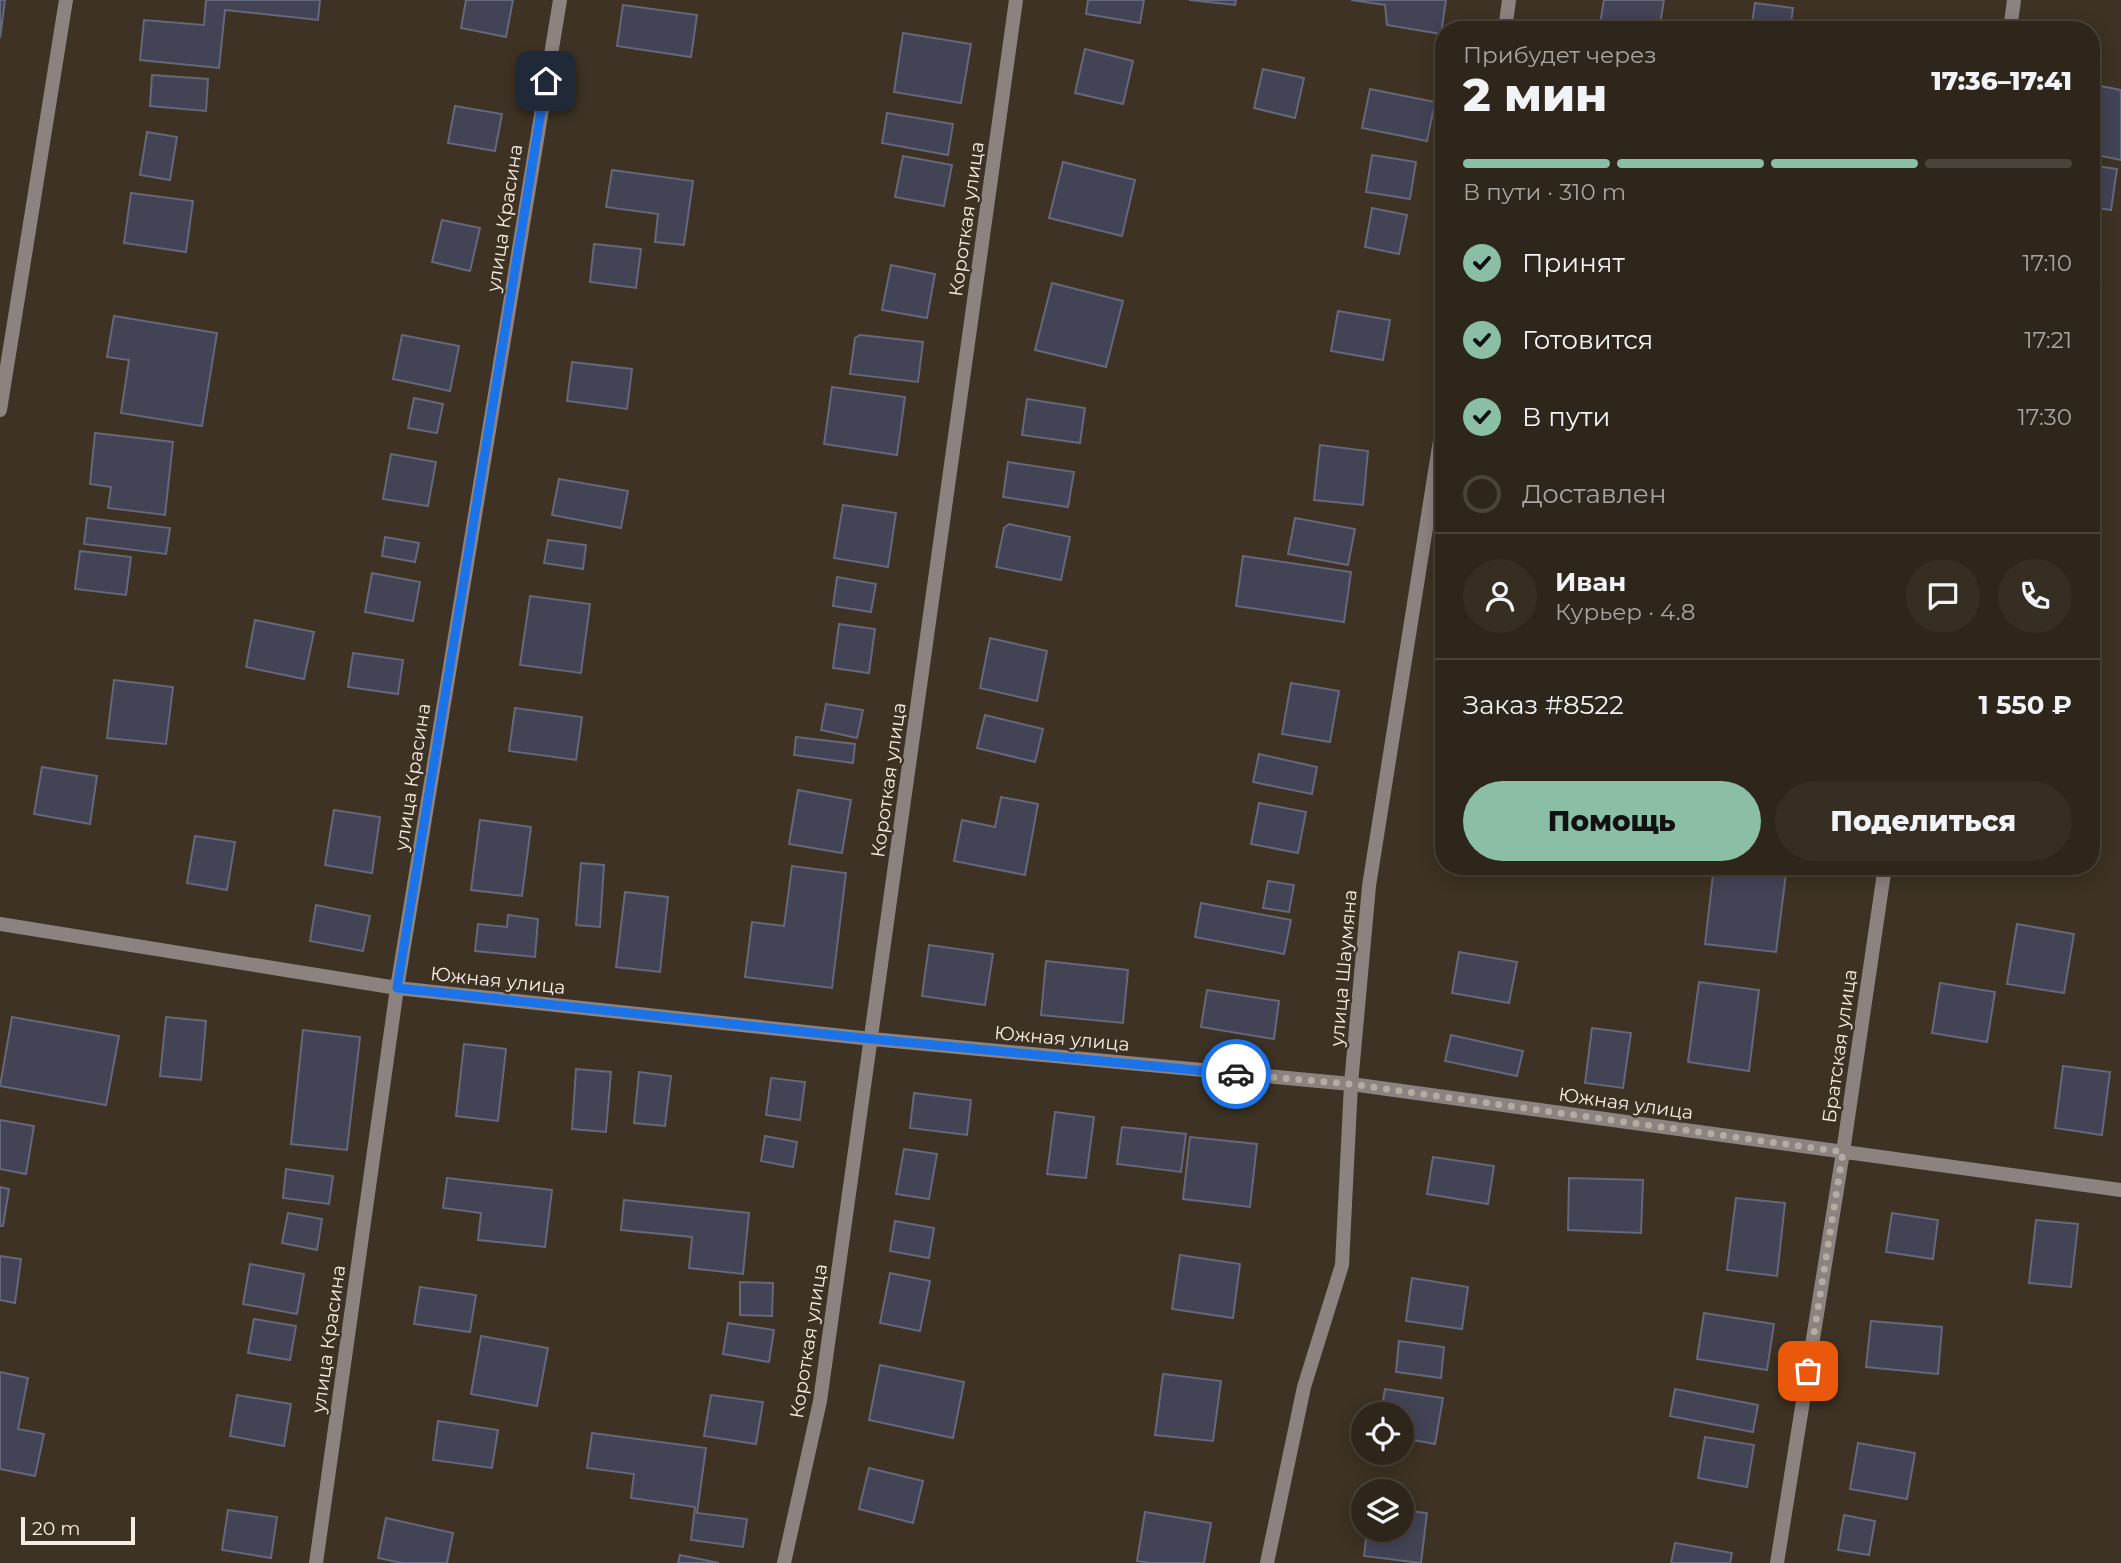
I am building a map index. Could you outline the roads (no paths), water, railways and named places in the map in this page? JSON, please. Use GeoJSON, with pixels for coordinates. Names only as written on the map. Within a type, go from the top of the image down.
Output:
{"type":"FeatureCollection","features":[{"type":"Feature","properties":{"kind":"street"},"geometry":{"type":"LineString","coordinates":[[0,410],[65,0]]}},
{"type":"Feature","properties":{"kind":"street","name":"улица Красина"},"geometry":{"type":"LineString","coordinates":[[316,1563],[397,988],[560,0]]}},
{"type":"Feature","properties":{"kind":"street","name":"Короткая улица"},"geometry":{"type":"LineString","coordinates":[[784,1563],[820,1401],[1016,0]]}},
{"type":"Feature","properties":{"kind":"street"},"geometry":{"type":"LineString","coordinates":[[1506,21],[1509,0]]}},
{"type":"Feature","properties":{"kind":"street"},"geometry":{"type":"LineString","coordinates":[[2011,21],[2014,0]]}},
{"type":"Feature","properties":{"kind":"street","name":"улица Шаумяна"},"geometry":{"type":"LineString","coordinates":[[1267,1563],[1304,1387],[1342,1265],[1350,1084],[1369,887],[1435,472]]}},
{"type":"Feature","properties":{"kind":"street","name":"Братская улица"},"geometry":{"type":"LineString","coordinates":[[1777,1563],[1843,1152],[1884,875]]}},
{"type":"Feature","properties":{"kind":"street","name":"Южная улица"},"geometry":{"type":"LineString","coordinates":[[0,925],[397,988],[872,1039],[1350,1084],[2121,1190]]}}]}
